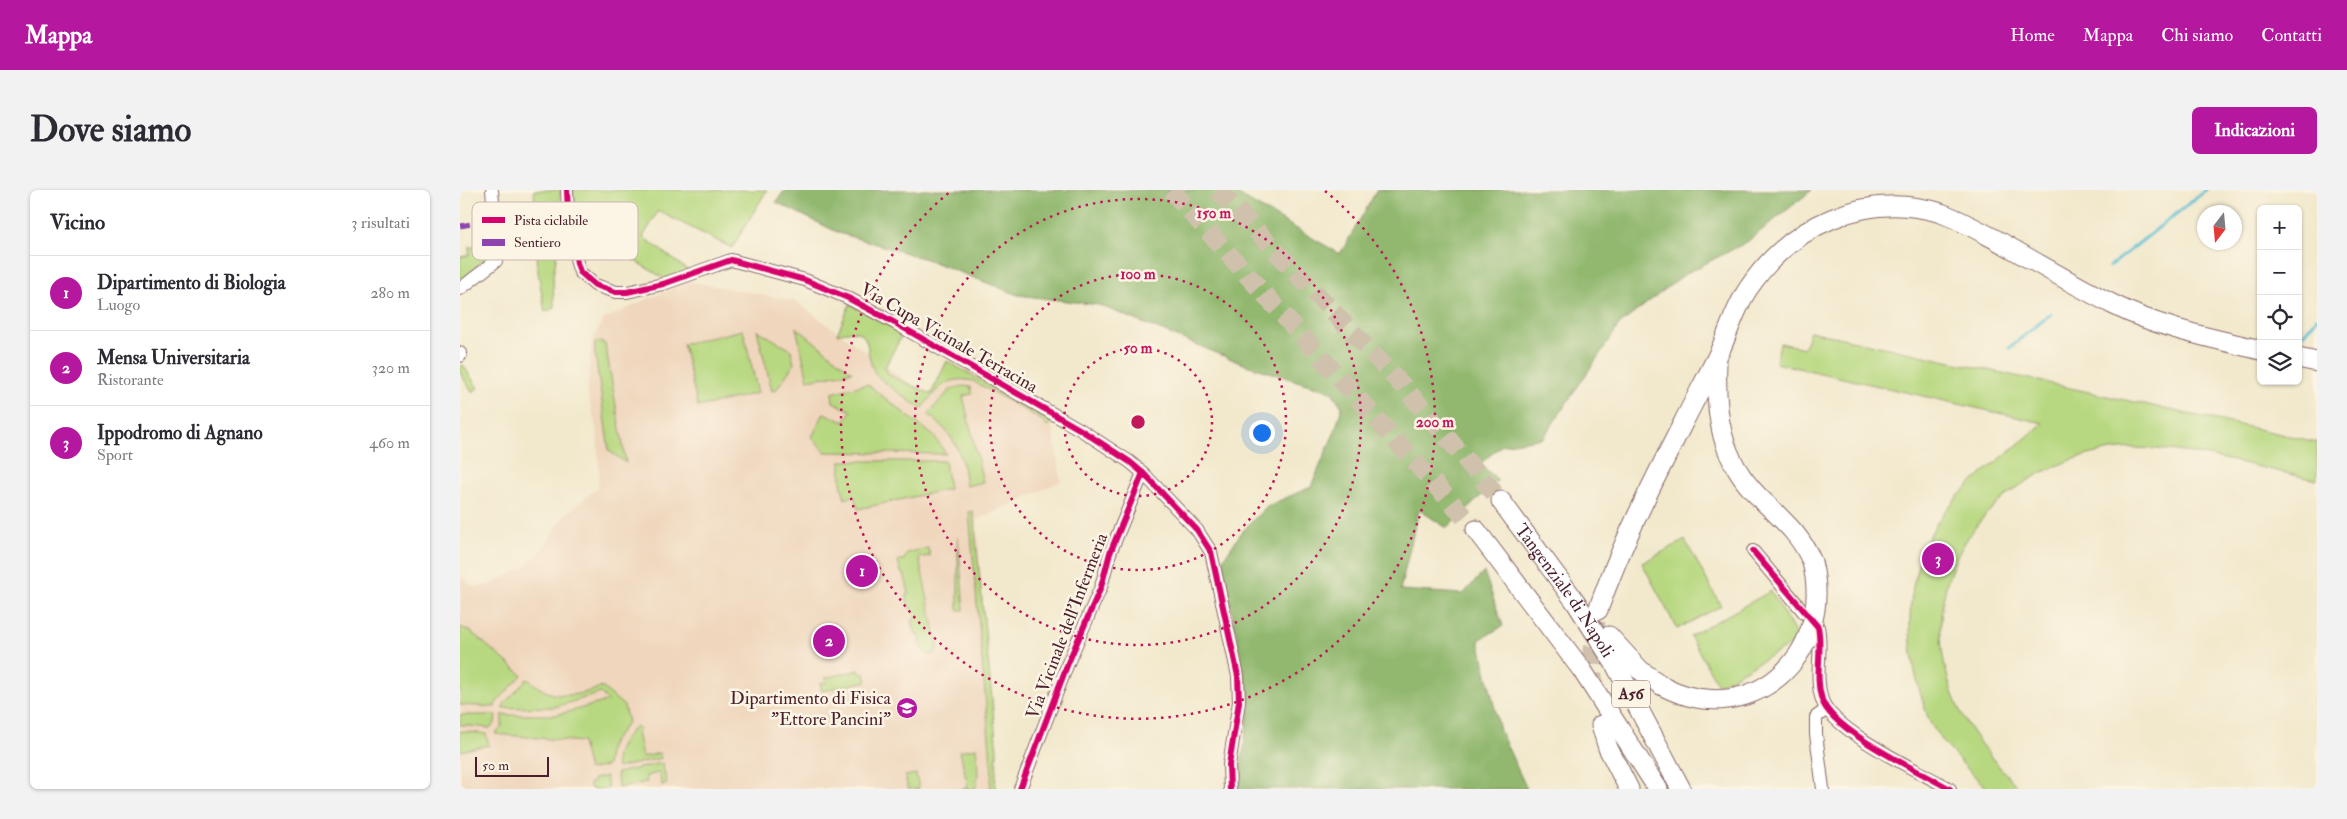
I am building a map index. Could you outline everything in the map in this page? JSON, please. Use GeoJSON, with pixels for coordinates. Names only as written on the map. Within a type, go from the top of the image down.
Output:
{"type":"FeatureCollection","features":[{"type":"Feature","properties":{"kind":"highway"},"geometry":{"type":"LineString","coordinates":[[1598,610],[1610,575],[1644,502],[1718,356],[1748,289],[1776,254],[1802,232],[1838,214],[1858,209],[1893,205],[1923,208],[1940,213],[1968,224],[2115,305],[2187,333],[2257,349]]}},
{"type":"Feature","properties":{"kind":"highway"},"geometry":{"type":"LineString","coordinates":[[1575,601],[1640,670],[1661,685],[1688,697],[1720,700],[1745,695],[1777,678],[1802,650],[1814,621],[1816,592],[1812,562],[1797,535],[1754,492],[1727,452],[1716,397],[1718,356]]}},
{"type":"Feature","properties":{"kind":"highway"},"geometry":{"type":"LineString","coordinates":[[2302,359],[2317,362]]}},
{"type":"Feature","properties":{"kind":"highway","name":"Tangenziale di Napoli"},"geometry":{"type":"LineString","coordinates":[[1501,501],[1575,601],[1615,664],[1681,789]]}},
{"type":"Feature","properties":{"kind":"highway","name":"Tangenziale di Napoli"},"geometry":{"type":"LineString","coordinates":[[1476,530],[1582,670],[1658,789]]}},
{"type":"Feature","properties":{"kind":"highway"},"geometry":{"type":"LineString","coordinates":[[1601,726],[1608,748],[1630,789]]}},
{"type":"Feature","properties":{"kind":"street"},"geometry":{"type":"LineString","coordinates":[[460,289],[496,260]]}},
{"type":"Feature","properties":{"kind":"street","name":"Via Cupa Vicinale Terracina"},"geometry":{"type":"LineString","coordinates":[[576,260],[580,272],[595,285],[616,292],[627,292],[663,284],[731,260],[805,280],[848,298],[896,323],[1081,430],[1130,462],[1143,473],[1197,530],[1211,552],[1238,676],[1239,702],[1228,765],[1230,789]]}},
{"type":"Feature","properties":{"kind":"street","name":"Via Vicinale dell'Infermeria"},"geometry":{"type":"LineString","coordinates":[[1020,789],[1072,655],[1101,587],[1110,553],[1143,473]]}},
{"type":"Feature","properties":{"kind":"street"},"geometry":{"type":"LineString","coordinates":[[1753,551],[1808,617]]}},
{"type":"Feature","properties":{"kind":"street"},"geometry":{"type":"LineString","coordinates":[[1818,627],[1818,675],[1822,700],[1826,709],[1838,721],[1892,757],[1950,789]]}},
{"type":"Feature","properties":{"kind":"street"},"geometry":{"type":"LineString","coordinates":[[1823,789],[1816,734],[1816,717],[1826,709]]}},
{"type":"Feature","properties":{"kind":"shaded area"},"geometry":{"type":"Polygon","coordinates":[[[687,281],[795,301],[930,398],[967,369],[1051,420],[1061,481],[977,520],[985,635],[998,769],[994,789],[460,789],[460,575],[473,587],[489,585],[524,568],[541,551],[565,515],[598,487],[597,431],[587,392],[592,342],[603,320],[687,281]]]}},
{"type":"Feature","properties":{"kind":"green space"},"geometry":{"type":"Polygon","coordinates":[[[534,190],[561,190],[559,202],[535,202],[534,190]]]}},
{"type":"Feature","properties":{"kind":"green space"},"geometry":{"type":"Polygon","coordinates":[[[572,190],[767,190],[732,248],[658,211],[643,237],[689,271],[665,279],[633,260],[638,260],[638,202],[572,202],[572,190]]]}},
{"type":"Feature","properties":{"kind":"green space"},"geometry":{"type":"Polygon","coordinates":[[[785,190],[1230,190],[1340,254],[1377,190],[1812,190],[1747,242],[1685,274],[1620,324],[1543,438],[1502,445],[1480,464],[1498,480],[1447,528],[1419,510],[1400,590],[1463,594],[1484,572],[1503,626],[1479,640],[1500,731],[1527,789],[1238,789],[1250,703],[1222,561],[1241,533],[1267,506],[1311,487],[1335,431],[1342,407],[1332,392],[1246,365],[1099,305],[1018,295],[926,259],[839,233],[776,202],[785,190]]]}},
{"type":"Feature","properties":{"kind":"green space"},"geometry":{"type":"Polygon","coordinates":[[[469,247],[472,247],[472,260],[484,260],[460,282],[460,257],[469,255],[469,247]]]}},
{"type":"Feature","properties":{"kind":"green space"},"geometry":{"type":"Polygon","coordinates":[[[537,260],[556,260],[553,276],[554,308],[545,312],[537,260]]]}},
{"type":"Feature","properties":{"kind":"green space"},"geometry":{"type":"Polygon","coordinates":[[[850,304],[903,333],[885,367],[889,375],[931,394],[947,361],[1055,423],[1046,426],[1043,421],[1035,416],[973,381],[964,380],[949,382],[937,390],[921,409],[889,386],[875,373],[863,335],[858,332],[837,334],[850,304]]]}},
{"type":"Feature","properties":{"kind":"green space"},"geometry":{"type":"Polygon","coordinates":[[[796,327],[852,372],[808,380],[796,327]]]}},
{"type":"Feature","properties":{"kind":"green space"},"geometry":{"type":"Polygon","coordinates":[[[743,330],[758,393],[698,407],[683,344],[743,330]]]}},
{"type":"Feature","properties":{"kind":"green space"},"geometry":{"type":"Polygon","coordinates":[[[757,330],[791,350],[794,364],[776,390],[772,391],[757,330]]]}},
{"type":"Feature","properties":{"kind":"green space"},"geometry":{"type":"Polygon","coordinates":[[[1810,331],[2317,442],[2317,480],[2187,452],[2135,448],[2112,450],[2071,460],[2034,477],[2002,500],[1975,527],[1956,560],[1944,596],[1941,636],[1948,679],[1960,710],[1987,752],[2020,789],[1988,789],[1951,751],[1929,720],[1916,674],[1912,650],[1911,600],[1915,576],[1923,552],[1933,530],[1947,509],[1981,475],[2043,423],[1776,363],[1780,343],[1804,348],[1810,331]]]}},
{"type":"Feature","properties":{"kind":"green space"},"geometry":{"type":"Polygon","coordinates":[[[595,342],[605,344],[626,463],[609,451],[595,342]]]}},
{"type":"Feature","properties":{"kind":"green space"},"geometry":{"type":"Polygon","coordinates":[[[463,365],[478,388],[472,392],[460,373],[460,367],[463,365]]]}},
{"type":"Feature","properties":{"kind":"green space"},"geometry":{"type":"Polygon","coordinates":[[[867,384],[935,437],[946,454],[825,452],[812,437],[824,413],[844,422],[851,411],[833,402],[832,393],[867,384]]]}},
{"type":"Feature","properties":{"kind":"green space"},"geometry":{"type":"Polygon","coordinates":[[[963,386],[971,387],[972,394],[963,396],[983,482],[966,486],[962,463],[956,445],[945,430],[928,414],[951,389],[963,386]]]}},
{"type":"Feature","properties":{"kind":"green space"},"geometry":{"type":"Polygon","coordinates":[[[841,461],[945,461],[949,489],[858,509],[854,496],[845,499],[841,483],[841,461]]]}},
{"type":"Feature","properties":{"kind":"green space"},"geometry":{"type":"Polygon","coordinates":[[[973,511],[997,750],[995,789],[990,789],[992,773],[969,512],[973,511]]]}},
{"type":"Feature","properties":{"kind":"green space"},"geometry":{"type":"Polygon","coordinates":[[[958,537],[964,610],[958,610],[958,537]]]}},
{"type":"Feature","properties":{"kind":"green space"},"geometry":{"type":"Polygon","coordinates":[[[1685,540],[1721,606],[1677,629],[1642,563],[1685,540]]]}},
{"type":"Feature","properties":{"kind":"green space"},"geometry":{"type":"Polygon","coordinates":[[[928,548],[930,556],[919,558],[938,647],[935,653],[929,655],[922,649],[919,635],[916,635],[912,621],[915,619],[913,609],[910,609],[906,595],[909,593],[904,573],[901,573],[898,560],[904,560],[907,553],[928,548]]]}},
{"type":"Feature","properties":{"kind":"green space"},"geometry":{"type":"Polygon","coordinates":[[[1771,591],[1799,640],[1718,685],[1690,636],[1771,591]]]}},
{"type":"Feature","properties":{"kind":"green space"},"geometry":{"type":"Polygon","coordinates":[[[460,627],[470,631],[522,675],[496,703],[495,707],[460,705],[460,627]]]}},
{"type":"Feature","properties":{"kind":"green space"},"geometry":{"type":"Polygon","coordinates":[[[859,670],[861,674],[865,674],[867,681],[822,691],[820,683],[826,683],[825,678],[859,670]]]}},
{"type":"Feature","properties":{"kind":"green space"},"geometry":{"type":"Polygon","coordinates":[[[527,679],[547,692],[561,695],[582,693],[602,687],[624,706],[628,722],[610,746],[607,766],[589,770],[582,742],[495,734],[502,727],[502,715],[556,715],[608,701],[601,693],[555,707],[503,708],[504,704],[527,679]]]}},
{"type":"Feature","properties":{"kind":"green space"},"geometry":{"type":"Polygon","coordinates":[[[460,715],[496,715],[495,723],[490,728],[460,725],[460,715]]]}},
{"type":"Feature","properties":{"kind":"green space"},"geometry":{"type":"Polygon","coordinates":[[[636,726],[639,729],[637,732],[642,757],[660,753],[661,758],[617,768],[618,751],[636,726]]]}},
{"type":"Feature","properties":{"kind":"green space"},"geometry":{"type":"Polygon","coordinates":[[[460,731],[486,734],[489,745],[460,751],[460,731]]]}},
{"type":"Feature","properties":{"kind":"green space"},"geometry":{"type":"Polygon","coordinates":[[[976,748],[977,784],[975,789],[962,789],[968,787],[960,751],[976,748]]]}},
{"type":"Feature","properties":{"kind":"green space"},"geometry":{"type":"Polygon","coordinates":[[[662,763],[667,784],[662,785],[659,773],[646,776],[647,782],[618,788],[617,773],[662,763]]]}},
{"type":"Feature","properties":{"kind":"green space"},"geometry":{"type":"Polygon","coordinates":[[[916,774],[919,789],[908,789],[905,776],[916,774]]]}},
{"type":"Feature","properties":{"kind":"green space"},"geometry":{"type":"Polygon","coordinates":[[[606,776],[608,789],[591,789],[589,783],[594,782],[593,779],[606,776]]]}},
{"type":"Feature","properties":{"kind":"waterway"},"geometry":{"type":"LineString","coordinates":[[2109,267],[2206,190]]}},
{"type":"Feature","properties":{"kind":"waterway"},"geometry":{"type":"LineString","coordinates":[[2009,348],[2051,314]]}},
{"type":"Feature","properties":{"kind":"waterway"},"geometry":{"type":"LineString","coordinates":[[2304,334],[2317,318]]}},
{"type":"Feature","properties":{"kind":"tunnel"},"geometry":{"type":"LineString","coordinates":[[1171,190],[1476,530]]}},
{"type":"Feature","properties":{"kind":"tunnel"},"geometry":{"type":"LineString","coordinates":[[1218,190],[1403,386],[1501,501]]}},
{"type":"Feature","properties":{"kind":"tunnel"},"geometry":{"type":"LineString","coordinates":[[1595,693],[1591,659],[1596,621]]}},
{"type":"Feature","properties":{"kind":"marked path"},"geometry":{"type":"LineString","coordinates":[[460,226],[472,224]]}},
{"type":"Feature","properties":{"kind":"cycle path"},"geometry":{"type":"LineString","coordinates":[[567,190],[568,202]]}},
{"type":"Feature","properties":{"kind":"cycle path"},"geometry":{"type":"LineString","coordinates":[[576,260],[580,272],[595,285],[616,292],[627,292],[663,284],[731,260],[805,280],[848,298],[895,323],[1081,430],[1130,462],[1143,473],[1197,530],[1211,552],[1238,676],[1239,702],[1229,765],[1230,789]]}},
{"type":"Feature","properties":{"kind":"cycle path"},"geometry":{"type":"LineString","coordinates":[[1020,789],[1068,663],[1101,587],[1110,553],[1143,473]]}},
{"type":"Feature","properties":{"kind":"cycle path"},"geometry":{"type":"LineString","coordinates":[[1753,551],[1818,627],[1820,691],[1822,700],[1829,712],[1842,725],[1879,750],[1950,789]]}},
{"type":"Feature","properties":{"kind":"place","name":"Ippodromo di Agnano"},"geometry":{"type":"Point","coordinates":[1938,559]}},
{"type":"Feature","properties":{"kind":"place","name":"Dipartimento di Biologia"},"geometry":{"type":"Point","coordinates":[862,571]}},
{"type":"Feature","properties":{"kind":"place","name":"Mensa Universitaria"},"geometry":{"type":"Point","coordinates":[829,641]}},
{"type":"Feature","properties":{"kind":"place","name":"Dipartimento di Fisica \"Ettore Pancini\""},"geometry":{"type":"Point","coordinates":[907,708]}}]}
